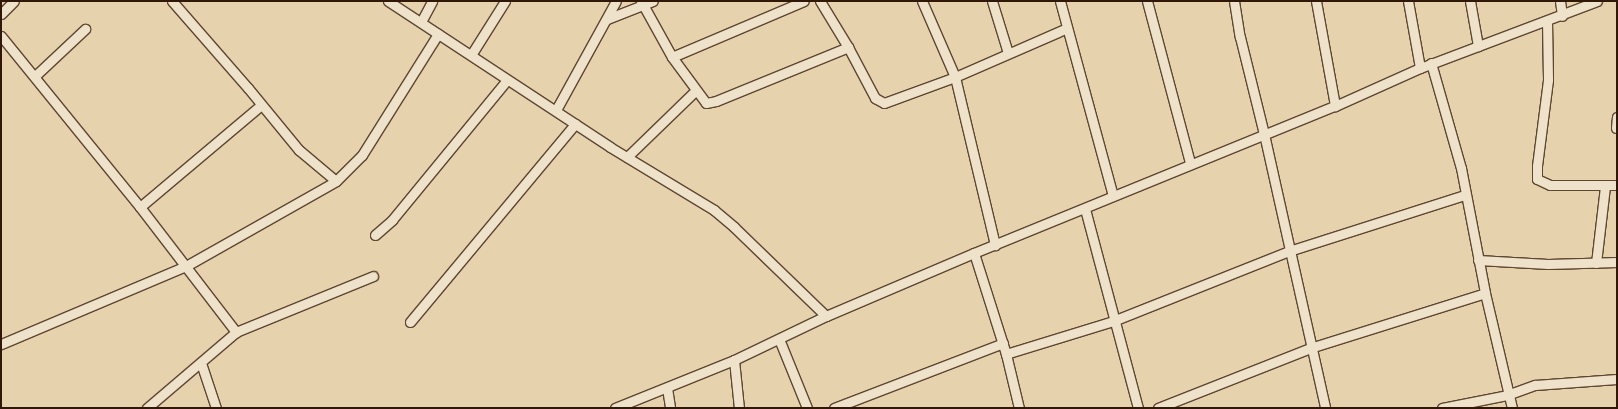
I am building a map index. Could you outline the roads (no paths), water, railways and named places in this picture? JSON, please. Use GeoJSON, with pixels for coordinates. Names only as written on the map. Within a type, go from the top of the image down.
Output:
{"type":"FeatureCollection","features":[{"type":"Feature","properties":{"kind":"street"},"geometry":{"type":"LineString","coordinates":[[1,14],[14,1]]}},
{"type":"Feature","properties":{"kind":"street"},"geometry":{"type":"LineString","coordinates":[[172,1],[262,105],[298,150],[336,181]]}},
{"type":"Feature","properties":{"kind":"street"},"geometry":{"type":"LineString","coordinates":[[388,1],[507,80],[556,110],[575,124],[627,157],[692,195],[724,218],[826,316]]}},
{"type":"Feature","properties":{"kind":"street"},"geometry":{"type":"LineString","coordinates":[[421,22],[432,1]]}},
{"type":"Feature","properties":{"kind":"street"},"geometry":{"type":"LineString","coordinates":[[471,55],[505,1]]}},
{"type":"Feature","properties":{"kind":"street"},"geometry":{"type":"LineString","coordinates":[[556,110],[616,1]]}},
{"type":"Feature","properties":{"kind":"street"},"geometry":{"type":"LineString","coordinates":[[607,19],[642,3],[653,1]]}},
{"type":"Feature","properties":{"kind":"street"},"geometry":{"type":"LineString","coordinates":[[672,57],[804,1]]}},
{"type":"Feature","properties":{"kind":"street"},"geometry":{"type":"LineString","coordinates":[[820,1],[848,47],[872,94],[880,102],[889,103],[955,77],[1066,28]]}},
{"type":"Feature","properties":{"kind":"street"},"geometry":{"type":"LineString","coordinates":[[922,1],[955,77],[995,245]]}},
{"type":"Feature","properties":{"kind":"street"},"geometry":{"type":"LineString","coordinates":[[992,1],[1008,54]]}},
{"type":"Feature","properties":{"kind":"street"},"geometry":{"type":"LineString","coordinates":[[1060,1],[1066,28],[1113,196]]}},
{"type":"Feature","properties":{"kind":"street"},"geometry":{"type":"LineString","coordinates":[[1147,1],[1190,163]]}},
{"type":"Feature","properties":{"kind":"street"},"geometry":{"type":"LineString","coordinates":[[1234,1],[1242,48],[1264,134],[1310,348],[1325,408]]}},
{"type":"Feature","properties":{"kind":"street"},"geometry":{"type":"LineString","coordinates":[[1316,1],[1335,106]]}},
{"type":"Feature","properties":{"kind":"street"},"geometry":{"type":"LineString","coordinates":[[1408,1],[1420,68]]}},
{"type":"Feature","properties":{"kind":"street"},"geometry":{"type":"LineString","coordinates":[[1470,1],[1478,46]]}},
{"type":"Feature","properties":{"kind":"street"},"geometry":{"type":"LineString","coordinates":[[1560,1],[1562,16]]}},
{"type":"Feature","properties":{"kind":"street"},"geometry":{"type":"LineString","coordinates":[[615,408],[734,360],[826,316],[974,253],[1085,209],[1190,163],[1335,106],[1431,63],[1562,16],[1597,1]]}},
{"type":"Feature","properties":{"kind":"street"},"geometry":{"type":"LineString","coordinates":[[642,3],[672,57],[695,91],[706,103],[713,102],[848,47]]}},
{"type":"Feature","properties":{"kind":"street"},"geometry":{"type":"LineString","coordinates":[[1547,21],[1548,80],[1537,166],[1537,179],[1550,185],[1617,185]]}},
{"type":"Feature","properties":{"kind":"street"},"geometry":{"type":"LineString","coordinates":[[35,76],[84,29]]}},
{"type":"Feature","properties":{"kind":"street"},"geometry":{"type":"LineString","coordinates":[[1,344],[186,266],[336,181],[362,155],[438,34]]}},
{"type":"Feature","properties":{"kind":"street"},"geometry":{"type":"LineString","coordinates":[[1,36],[140,207],[236,332]]}},
{"type":"Feature","properties":{"kind":"street"},"geometry":{"type":"LineString","coordinates":[[1431,63],[1455,146],[1485,293],[1507,394],[1512,408]]}},
{"type":"Feature","properties":{"kind":"street"},"geometry":{"type":"LineString","coordinates":[[375,235],[392,220],[507,80]]}},
{"type":"Feature","properties":{"kind":"street"},"geometry":{"type":"LineString","coordinates":[[627,157],[695,91]]}},
{"type":"Feature","properties":{"kind":"street"},"geometry":{"type":"LineString","coordinates":[[140,207],[262,105]]}},
{"type":"Feature","properties":{"kind":"street"},"geometry":{"type":"LineString","coordinates":[[1616,128],[1617,117]]}},
{"type":"Feature","properties":{"kind":"street"},"geometry":{"type":"LineString","coordinates":[[410,322],[575,124]]}},
{"type":"Feature","properties":{"kind":"street"},"geometry":{"type":"LineString","coordinates":[[1596,263],[1605,186]]}},
{"type":"Feature","properties":{"kind":"street"},"geometry":{"type":"LineString","coordinates":[[1006,354],[1114,321],[1289,250],[1465,194]]}},
{"type":"Feature","properties":{"kind":"street"},"geometry":{"type":"LineString","coordinates":[[1085,209],[1138,408]]}},
{"type":"Feature","properties":{"kind":"street"},"geometry":{"type":"LineString","coordinates":[[974,253],[1003,343],[1019,408]]}},
{"type":"Feature","properties":{"kind":"street"},"geometry":{"type":"LineString","coordinates":[[1478,260],[1548,264],[1617,262]]}},
{"type":"Feature","properties":{"kind":"street"},"geometry":{"type":"LineString","coordinates":[[146,408],[236,332],[373,276]]}},
{"type":"Feature","properties":{"kind":"street"},"geometry":{"type":"LineString","coordinates":[[1158,408],[1310,348],[1485,293]]}},
{"type":"Feature","properties":{"kind":"street"},"geometry":{"type":"LineString","coordinates":[[780,339],[807,408]]}},
{"type":"Feature","properties":{"kind":"street"},"geometry":{"type":"LineString","coordinates":[[834,408],[1003,343]]}},
{"type":"Feature","properties":{"kind":"street"},"geometry":{"type":"LineString","coordinates":[[734,360],[739,408]]}},
{"type":"Feature","properties":{"kind":"street"},"geometry":{"type":"LineString","coordinates":[[201,363],[216,408]]}},
{"type":"Feature","properties":{"kind":"street"},"geometry":{"type":"LineString","coordinates":[[1442,408],[1507,394],[1535,384],[1617,380]]}},
{"type":"Feature","properties":{"kind":"street"},"geometry":{"type":"LineString","coordinates":[[667,388],[670,408]]}}]}
